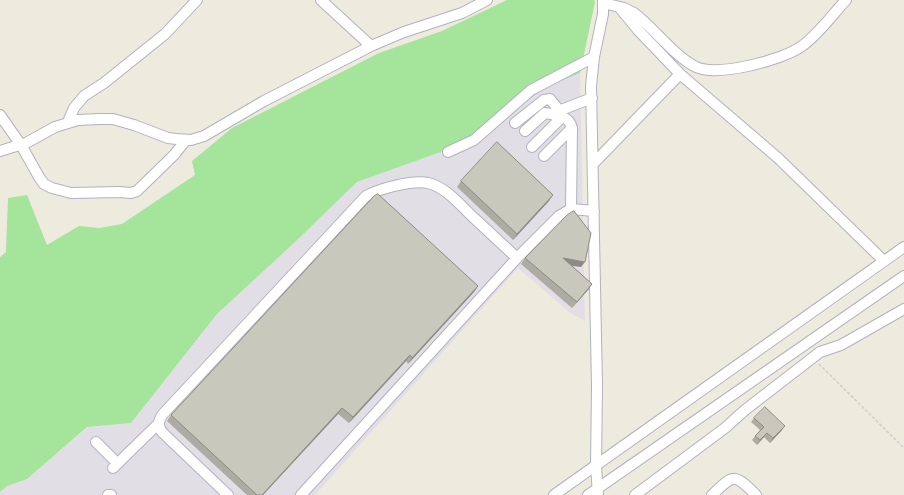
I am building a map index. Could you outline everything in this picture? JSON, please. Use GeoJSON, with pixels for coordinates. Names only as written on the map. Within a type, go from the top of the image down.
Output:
{"type":"FeatureCollection","features":[{"type":"Feature","properties":{"kind":"street"},"geometry":{"type":"LineString","coordinates":[[68,122],[74,108],[84,96],[104,83],[165,34],[197,0]]}},
{"type":"Feature","properties":{"kind":"street"},"geometry":{"type":"LineString","coordinates":[[321,0],[371,46]]}},
{"type":"Feature","properties":{"kind":"street"},"geometry":{"type":"LineString","coordinates":[[0,151],[21,145],[55,127],[68,122],[92,119],[113,119],[168,138],[186,140],[204,136],[264,101],[371,46],[404,32],[462,13],[487,0]]}},
{"type":"Feature","properties":{"kind":"street"},"geometry":{"type":"LineString","coordinates":[[597,492],[597,386],[592,71],[603,14],[603,2],[628,10],[640,18],[685,60],[702,69],[716,71],[741,68],[788,54],[798,49],[808,42],[846,0]]}},
{"type":"Feature","properties":{"kind":"street"},"geometry":{"type":"LineString","coordinates":[[619,7],[638,30],[680,74],[778,158],[884,261]]}},
{"type":"Feature","properties":{"kind":"street"},"geometry":{"type":"LineString","coordinates":[[448,152],[474,140],[531,90],[594,57]]}},
{"type":"Feature","properties":{"kind":"street"},"geometry":{"type":"LineString","coordinates":[[593,164],[680,74]]}},
{"type":"Feature","properties":{"kind":"street"},"geometry":{"type":"LineString","coordinates":[[515,124],[544,100],[548,99],[552,101],[561,110],[592,98]]}},
{"type":"Feature","properties":{"kind":"street"},"geometry":{"type":"LineString","coordinates":[[525,131],[545,113],[562,117],[569,121],[572,128],[571,209]]}},
{"type":"Feature","properties":{"kind":"street"},"geometry":{"type":"LineString","coordinates":[[0,115],[21,145],[42,181],[52,188],[63,192],[77,194],[112,192],[131,193],[137,191],[174,155],[186,140]]}},
{"type":"Feature","properties":{"kind":"street"},"geometry":{"type":"LineString","coordinates":[[532,147],[562,117]]}},
{"type":"Feature","properties":{"kind":"street"},"geometry":{"type":"LineString","coordinates":[[544,156],[572,128]]}},
{"type":"Feature","properties":{"kind":"street"},"geometry":{"type":"LineString","coordinates":[[96,442],[115,466],[158,424],[163,414],[360,200],[371,193],[415,183],[428,183],[436,186],[452,198],[517,258]]}},
{"type":"Feature","properties":{"kind":"street"},"geometry":{"type":"LineString","coordinates":[[301,495],[517,258],[559,216],[571,209],[594,211]]}},
{"type":"Feature","properties":{"kind":"street"},"geometry":{"type":"LineString","coordinates":[[554,495],[904,247]]}},
{"type":"Feature","properties":{"kind":"street"},"geometry":{"type":"LineString","coordinates":[[588,495],[597,492],[903,279]]}},
{"type":"Feature","properties":{"kind":"street"},"geometry":{"type":"LineString","coordinates":[[635,495],[725,428],[745,410],[820,352],[841,345],[904,309]]}},
{"type":"Feature","properties":{"kind":"street"},"geometry":{"type":"LineString","coordinates":[[158,424],[163,433],[228,495]]}},
{"type":"Feature","properties":{"kind":"street"},"geometry":{"type":"LineString","coordinates":[[712,495],[730,479],[735,478],[742,481],[756,495]]}},
{"type":"Feature","properties":{"kind":"path"},"geometry":{"type":"LineString","coordinates":[[813,358],[904,448]]}},
{"type":"Feature","properties":{"kind":"shaded area"},"geometry":{"type":"Polygon","coordinates":[[[580,73],[585,321],[569,312],[518,268],[315,495],[0,495],[0,492],[7,486],[27,479],[88,427],[131,423],[217,314],[357,182],[470,141],[546,87],[580,73]]]}},
{"type":"Feature","properties":{"kind":"green space"},"geometry":{"type":"Polygon","coordinates":[[[507,0],[594,0],[595,2],[580,73],[546,87],[471,141],[357,182],[217,314],[131,423],[87,427],[27,479],[7,486],[0,492],[0,257],[6,252],[8,198],[27,195],[47,245],[79,226],[100,228],[122,224],[195,175],[192,161],[232,128],[379,53],[442,31],[507,0]]]}},
{"type":"Feature","properties":{"kind":"building"},"geometry":{"type":"Polygon","coordinates":[[[497,142],[553,195],[517,234],[461,181],[497,142]]]}},
{"type":"Feature","properties":{"kind":"building"},"geometry":{"type":"Polygon","coordinates":[[[378,194],[478,286],[412,358],[410,355],[353,417],[342,408],[262,495],[257,495],[171,415],[374,196],[378,194]]]}},
{"type":"Feature","properties":{"kind":"building"},"geometry":{"type":"Polygon","coordinates":[[[574,211],[591,233],[585,262],[563,258],[592,284],[577,302],[525,258],[567,215],[574,211]]]}},
{"type":"Feature","properties":{"kind":"building"},"geometry":{"type":"Polygon","coordinates":[[[765,407],[785,426],[773,438],[767,433],[760,440],[755,436],[764,427],[754,418],[765,407]]]}}]}
